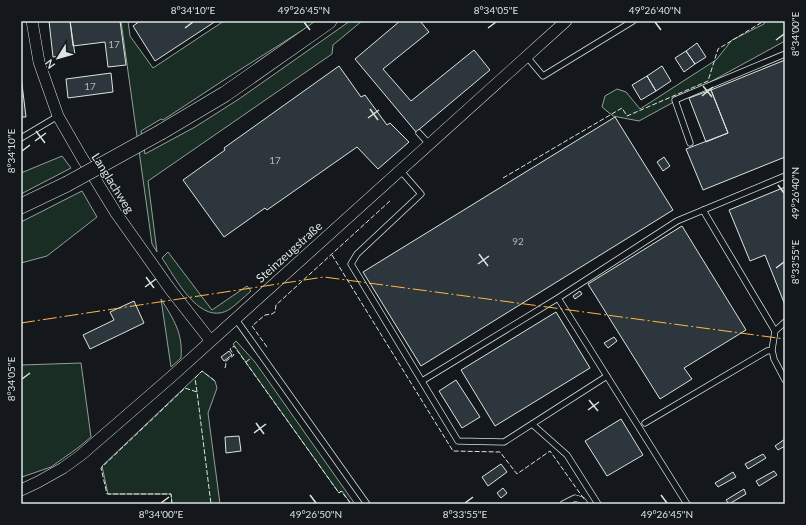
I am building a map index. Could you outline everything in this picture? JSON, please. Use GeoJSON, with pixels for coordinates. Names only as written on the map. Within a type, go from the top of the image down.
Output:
{"type":"FeatureCollection","features":[{"type":"Feature","properties":{"kind":"main road"},"geometry":{"type":"LineString","coordinates":[[21,206],[67,184],[161,132],[225,94],[329,21]]}},
{"type":"Feature","properties":{"kind":"street","name":"Langlachweg"},"geometry":{"type":"LineString","coordinates":[[32,21],[39,62],[58,116],[116,213],[170,289],[210,340]]}},
{"type":"Feature","properties":{"kind":"street","name":"Steinzeugstraße"},"geometry":{"type":"LineString","coordinates":[[21,490],[50,475],[81,455],[167,380],[566,21]]}},
{"type":"Feature","properties":{"kind":"lane"},"geometry":{"type":"LineString","coordinates":[[527,57],[543,76],[633,21]]}},
{"type":"Feature","properties":{"kind":"lane"},"geometry":{"type":"LineString","coordinates":[[690,142],[675,100],[785,54]]}},
{"type":"Feature","properties":{"kind":"lane"},"geometry":{"type":"LineString","coordinates":[[21,138],[58,116]]}},
{"type":"Feature","properties":{"kind":"lane"},"geometry":{"type":"LineString","coordinates":[[419,133],[430,144]]}},
{"type":"Feature","properties":{"kind":"lane"},"geometry":{"type":"LineString","coordinates":[[400,170],[421,194],[357,254],[351,264],[458,441],[504,442],[607,376]]}},
{"type":"Feature","properties":{"kind":"lane"},"geometry":{"type":"LineString","coordinates":[[422,381],[558,298],[678,221],[785,176]]}},
{"type":"Feature","properties":{"kind":"lane"},"geometry":{"type":"LineString","coordinates":[[703,210],[775,331]]}},
{"type":"Feature","properties":{"kind":"lane"},"geometry":{"type":"LineString","coordinates":[[558,298],[687,504]]}},
{"type":"Feature","properties":{"kind":"lane"},"geometry":{"type":"LineString","coordinates":[[235,318],[367,504]]}},
{"type":"Feature","properties":{"kind":"lane"},"geometry":{"type":"LineString","coordinates":[[785,322],[775,331],[772,350],[774,359],[785,380]]}},
{"type":"Feature","properties":{"kind":"lane"},"geometry":{"type":"LineString","coordinates":[[646,423],[767,351],[772,350]]}},
{"type":"Feature","properties":{"kind":"lane"},"geometry":{"type":"LineString","coordinates":[[532,424],[566,455],[598,504]]}},
{"type":"Feature","properties":{"kind":"lane"},"geometry":{"type":"LineString","coordinates":[[562,504],[575,498],[582,500],[585,504]]}},
{"type":"Feature","properties":{"kind":"green space"},"geometry":{"type":"Polygon","coordinates":[[[121,21],[128,21],[130,36],[153,68],[224,21],[317,21],[163,120],[161,119],[141,131],[145,154],[195,127],[239,99],[350,21],[362,21],[333,45],[332,54],[148,181],[157,252],[152,244],[121,21]]]}},
{"type":"Feature","properties":{"kind":"green space"},"geometry":{"type":"Polygon","coordinates":[[[765,21],[785,21],[785,41],[639,121],[613,116],[602,107],[605,96],[617,89],[626,92],[640,109],[716,60],[732,40],[764,24],[765,21]]]}},
{"type":"Feature","properties":{"kind":"green space"},"geometry":{"type":"Polygon","coordinates":[[[62,156],[71,168],[21,194],[21,173],[62,156]]]}},
{"type":"Feature","properties":{"kind":"green space"},"geometry":{"type":"Polygon","coordinates":[[[82,191],[97,217],[47,256],[21,263],[21,222],[82,191]]]}},
{"type":"Feature","properties":{"kind":"green space"},"geometry":{"type":"Polygon","coordinates":[[[168,252],[212,310],[247,286],[251,291],[230,309],[219,313],[209,312],[190,298],[174,277],[162,258],[168,252]]]}},
{"type":"Feature","properties":{"kind":"green space"},"geometry":{"type":"Polygon","coordinates":[[[161,299],[174,320],[181,341],[181,358],[171,367],[161,299]]]}},
{"type":"Feature","properties":{"kind":"green space"},"geometry":{"type":"Polygon","coordinates":[[[236,341],[255,362],[355,504],[351,504],[342,491],[339,493],[233,344],[236,341]]]}},
{"type":"Feature","properties":{"kind":"green space"},"geometry":{"type":"Polygon","coordinates":[[[81,363],[91,437],[51,467],[22,477],[21,365],[81,363]]]}},
{"type":"Feature","properties":{"kind":"green space"},"geometry":{"type":"Polygon","coordinates":[[[202,371],[215,381],[217,388],[208,413],[220,504],[172,504],[171,494],[108,494],[102,466],[202,371]]]}},
{"type":"Feature","properties":{"kind":"building"},"geometry":{"type":"Polygon","coordinates":[[[49,21],[70,21],[75,55],[53,57],[49,21]]]}},
{"type":"Feature","properties":{"kind":"building"},"geometry":{"type":"Polygon","coordinates":[[[70,21],[120,21],[126,65],[108,67],[105,42],[73,46],[70,21]]]}},
{"type":"Feature","properties":{"kind":"building"},"geometry":{"type":"Polygon","coordinates":[[[140,21],[216,21],[155,61],[133,26],[140,21]]]}},
{"type":"Feature","properties":{"kind":"building"},"geometry":{"type":"Polygon","coordinates":[[[400,21],[420,21],[429,32],[383,69],[411,101],[474,50],[490,70],[416,132],[355,59],[400,21]]]}},
{"type":"Feature","properties":{"kind":"building"},"geometry":{"type":"Polygon","coordinates":[[[697,43],[706,57],[695,64],[686,51],[697,43]]]}},
{"type":"Feature","properties":{"kind":"building"},"geometry":{"type":"Polygon","coordinates":[[[686,51],[695,64],[684,72],[675,58],[686,51]]]}},
{"type":"Feature","properties":{"kind":"building"},"geometry":{"type":"Polygon","coordinates":[[[785,60],[785,157],[703,190],[686,149],[728,133],[711,90],[785,60]]]}},
{"type":"Feature","properties":{"kind":"building"},"geometry":{"type":"Polygon","coordinates":[[[339,66],[361,97],[365,95],[387,125],[390,123],[409,142],[378,169],[357,147],[267,210],[265,208],[224,237],[183,180],[225,150],[224,148],[339,66]]]}},
{"type":"Feature","properties":{"kind":"building"},"geometry":{"type":"Polygon","coordinates":[[[662,66],[671,81],[656,91],[647,76],[662,66]]]}},
{"type":"Feature","properties":{"kind":"building"},"geometry":{"type":"Polygon","coordinates":[[[111,73],[113,92],[68,98],[66,79],[111,73]]]}},
{"type":"Feature","properties":{"kind":"building"},"geometry":{"type":"Polygon","coordinates":[[[21,76],[26,117],[21,117],[21,76]]]}},
{"type":"Feature","properties":{"kind":"building"},"geometry":{"type":"Polygon","coordinates":[[[647,76],[656,91],[641,100],[632,85],[647,76]]]}},
{"type":"Feature","properties":{"kind":"building"},"geometry":{"type":"Polygon","coordinates":[[[711,90],[728,133],[706,142],[689,98],[711,90]]]}},
{"type":"Feature","properties":{"kind":"building"},"geometry":{"type":"Polygon","coordinates":[[[615,117],[673,210],[421,366],[363,272],[615,117]]]}},
{"type":"Feature","properties":{"kind":"building"},"geometry":{"type":"Polygon","coordinates":[[[664,157],[670,166],[663,171],[657,162],[664,157]]]}},
{"type":"Feature","properties":{"kind":"building"},"geometry":{"type":"Polygon","coordinates":[[[785,187],[785,305],[765,255],[750,261],[729,210],[785,187]]]}},
{"type":"Feature","properties":{"kind":"building"},"geometry":{"type":"Polygon","coordinates":[[[682,226],[746,330],[684,368],[692,379],[660,399],[588,284],[682,226]]]}},
{"type":"Feature","properties":{"kind":"building"},"geometry":{"type":"Polygon","coordinates":[[[580,291],[582,294],[575,299],[573,296],[580,291]]]}},
{"type":"Feature","properties":{"kind":"building"},"geometry":{"type":"Polygon","coordinates":[[[134,301],[144,323],[90,349],[83,335],[114,320],[110,312],[134,301]]]}},
{"type":"Feature","properties":{"kind":"building"},"geometry":{"type":"Polygon","coordinates":[[[556,312],[590,368],[495,426],[461,370],[556,312]]]}},
{"type":"Feature","properties":{"kind":"building"},"geometry":{"type":"Polygon","coordinates":[[[614,337],[617,341],[608,348],[604,343],[614,337]]]}},
{"type":"Feature","properties":{"kind":"building"},"geometry":{"type":"Polygon","coordinates":[[[229,351],[232,355],[224,361],[221,357],[229,351]]]}},
{"type":"Feature","properties":{"kind":"building"},"geometry":{"type":"Polygon","coordinates":[[[456,380],[480,417],[462,428],[439,391],[456,380]]]}},
{"type":"Feature","properties":{"kind":"building"},"geometry":{"type":"Polygon","coordinates":[[[621,419],[643,455],[607,476],[585,441],[621,419]]]}},
{"type":"Feature","properties":{"kind":"building"},"geometry":{"type":"Polygon","coordinates":[[[239,436],[241,451],[226,453],[225,437],[239,436]]]}},
{"type":"Feature","properties":{"kind":"building"},"geometry":{"type":"Polygon","coordinates":[[[785,439],[785,446],[778,450],[775,446],[785,439]]]}},
{"type":"Feature","properties":{"kind":"building"},"geometry":{"type":"Polygon","coordinates":[[[763,454],[766,458],[748,469],[745,464],[763,454]]]}},
{"type":"Feature","properties":{"kind":"building"},"geometry":{"type":"Polygon","coordinates":[[[501,464],[507,472],[488,486],[482,477],[501,464]]]}},
{"type":"Feature","properties":{"kind":"building"},"geometry":{"type":"Polygon","coordinates":[[[774,471],[777,475],[759,486],[756,481],[774,471]]]}},
{"type":"Feature","properties":{"kind":"building"},"geometry":{"type":"Polygon","coordinates":[[[733,472],[736,477],[718,487],[715,483],[733,472]]]}},
{"type":"Feature","properties":{"kind":"building"},"geometry":{"type":"Polygon","coordinates":[[[503,488],[507,493],[501,498],[497,493],[503,488]]]}},
{"type":"Feature","properties":{"kind":"building"},"geometry":{"type":"Polygon","coordinates":[[[744,489],[746,494],[729,504],[726,500],[744,489]]]}},
{"type":"Feature","properties":{"kind":"fence"},"geometry":{"type":"LineString","coordinates":[[503,178],[622,108],[627,116],[708,81],[718,49],[764,21]]}},
{"type":"Feature","properties":{"kind":"fence"},"geometry":{"type":"LineString","coordinates":[[267,347],[252,326],[265,315],[275,312],[276,305],[391,200]]}},
{"type":"Feature","properties":{"kind":"fence"},"geometry":{"type":"LineString","coordinates":[[332,255],[453,451],[500,452],[517,474],[550,451],[584,499]]}},
{"type":"Feature","properties":{"kind":"fence"},"geometry":{"type":"LineString","coordinates":[[225,368],[225,362],[234,355],[230,349],[234,346],[339,493],[341,491],[351,504]]}},
{"type":"Feature","properties":{"kind":"fence"},"geometry":{"type":"LineString","coordinates":[[246,362],[251,358]]}},
{"type":"Feature","properties":{"kind":"fence"},"geometry":{"type":"LineString","coordinates":[[197,392],[195,378],[202,371],[215,381]]}},
{"type":"Feature","properties":{"kind":"fence"},"geometry":{"type":"LineString","coordinates":[[172,504],[171,494],[107,494],[101,468],[185,388],[197,392],[211,504]]}},
{"type":"Feature","properties":{"kind":"power"},"geometry":{"type":"LineString","coordinates":[[21,323],[324,277],[785,339]]}}]}
